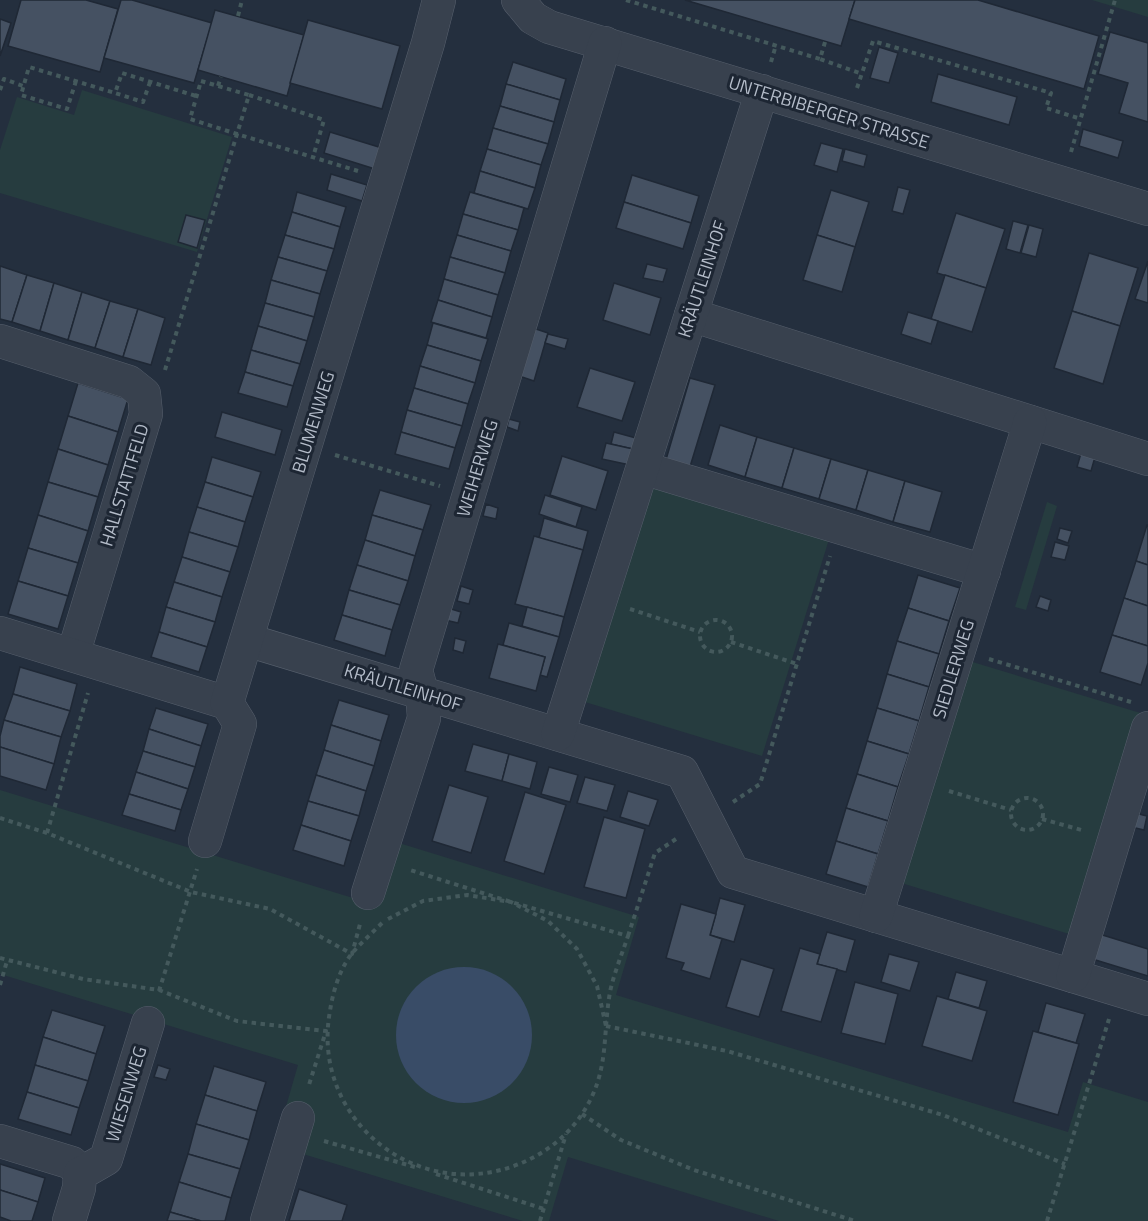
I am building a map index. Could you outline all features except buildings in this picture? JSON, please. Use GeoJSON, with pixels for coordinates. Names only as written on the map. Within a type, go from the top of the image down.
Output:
{"type":"FeatureCollection","features":[{"type":"Feature","properties":{"kind":"street","name":"BLUMENWEG"},"geometry":{"type":"LineString","coordinates":[[227,703],[428,44],[438,0]]}},
{"type":"Feature","properties":{"kind":"street"},"geometry":{"type":"LineString","coordinates":[[452,0],[460,0]]}},
{"type":"Feature","properties":{"kind":"street","name":"UNTERBIBERGER STRASSE"},"geometry":{"type":"LineString","coordinates":[[518,0],[533,18],[549,27],[1148,209]]}},
{"type":"Feature","properties":{"kind":"street","name":"WEIHERWEG"},"geometry":{"type":"LineString","coordinates":[[368,893],[424,718],[422,693],[416,670],[605,43]]}},
{"type":"Feature","properties":{"kind":"street","name":"KRÄUTLEINHOF"},"geometry":{"type":"LineString","coordinates":[[558,734],[762,91]]}},
{"type":"Feature","properties":{"kind":"street"},"geometry":{"type":"LineString","coordinates":[[691,315],[1148,459]]}},
{"type":"Feature","properties":{"kind":"street"},"geometry":{"type":"LineString","coordinates":[[0,341],[129,382],[144,393]]}},
{"type":"Feature","properties":{"kind":"street","name":"HALLSTATTFELD"},"geometry":{"type":"LineString","coordinates":[[85,659],[146,414],[144,393]]}},
{"type":"Feature","properties":{"kind":"street","name":"SIEDLERWEG"},"geometry":{"type":"LineString","coordinates":[[876,916],[1030,422]]}},
{"type":"Feature","properties":{"kind":"street"},"geometry":{"type":"LineString","coordinates":[[643,468],[984,571]]}},
{"type":"Feature","properties":{"kind":"street"},"geometry":{"type":"LineString","coordinates":[[0,633],[227,703],[240,723],[204,841]]}},
{"type":"Feature","properties":{"kind":"street","name":"KRÄUTLEINHOF"},"geometry":{"type":"LineString","coordinates":[[247,640],[682,772],[733,872],[876,916]]}},
{"type":"Feature","properties":{"kind":"street"},"geometry":{"type":"LineString","coordinates":[[1073,976],[1114,840],[1142,716]]}},
{"type":"Feature","properties":{"kind":"street"},"geometry":{"type":"LineString","coordinates":[[876,916],[1133,994]]}},
{"type":"Feature","properties":{"kind":"street","name":"WIESENWEG"},"geometry":{"type":"LineString","coordinates":[[80,1174],[106,1159],[148,1023]]}},
{"type":"Feature","properties":{"kind":"street"},"geometry":{"type":"LineString","coordinates":[[267,1221],[296,1125]]}},
{"type":"Feature","properties":{"kind":"street"},"geometry":{"type":"LineString","coordinates":[[0,1141],[72,1163],[80,1174],[79,1188],[69,1221]]}},
{"type":"Feature","properties":{"kind":"path"},"geometry":{"type":"LineString","coordinates":[[238,16],[242,0]]}},
{"type":"Feature","properties":{"kind":"path"},"geometry":{"type":"LineString","coordinates":[[626,0],[820,58],[862,74]]}},
{"type":"Feature","properties":{"kind":"path"},"geometry":{"type":"LineString","coordinates":[[1060,183],[1115,0]]}},
{"type":"Feature","properties":{"kind":"path"},"geometry":{"type":"LineString","coordinates":[[848,118],[873,41],[1051,93],[1046,108],[1081,119]]}},
{"type":"Feature","properties":{"kind":"path"},"geometry":{"type":"LineString","coordinates":[[820,58],[825,42]]}},
{"type":"Feature","properties":{"kind":"path"},"geometry":{"type":"LineString","coordinates":[[76,81],[67,109],[21,95],[29,66],[143,102],[150,82]]}},
{"type":"Feature","properties":{"kind":"path"},"geometry":{"type":"LineString","coordinates":[[116,93],[122,73],[196,96]]}},
{"type":"Feature","properties":{"kind":"path"},"geometry":{"type":"LineString","coordinates":[[218,86],[221,77]]}},
{"type":"Feature","properties":{"kind":"path"},"geometry":{"type":"LineString","coordinates":[[0,90],[4,79],[24,86]]}},
{"type":"Feature","properties":{"kind":"path"},"geometry":{"type":"LineString","coordinates":[[313,157],[324,120],[201,81],[190,119],[387,180]]}},
{"type":"Feature","properties":{"kind":"path"},"geometry":{"type":"LineString","coordinates":[[144,393],[160,386],[249,95]]}},
{"type":"Feature","properties":{"kind":"path"},"geometry":{"type":"LineString","coordinates":[[306,446],[469,495]]}},
{"type":"Feature","properties":{"kind":"path"},"geometry":{"type":"LineString","coordinates":[[760,784],[840,526]]}},
{"type":"Feature","properties":{"kind":"path"},"geometry":{"type":"LineString","coordinates":[[601,600],[700,632]]}},
{"type":"Feature","properties":{"kind":"path"},"geometry":{"type":"LineString","coordinates":[[721,621],[726,623],[732,632],[731,642],[724,650],[708,651],[701,643],[700,632],[706,623],[721,621]]}},
{"type":"Feature","properties":{"kind":"path"},"geometry":{"type":"LineString","coordinates":[[731,642],[797,664]]}},
{"type":"Feature","properties":{"kind":"path"},"geometry":{"type":"LineString","coordinates":[[959,651],[1017,665],[1142,716]]}},
{"type":"Feature","properties":{"kind":"path"},"geometry":{"type":"LineString","coordinates":[[48,833],[85,659]]}},
{"type":"Feature","properties":{"kind":"path"},"geometry":{"type":"LineString","coordinates":[[918,781],[1011,810]]}},
{"type":"Feature","properties":{"kind":"path"},"geometry":{"type":"LineString","coordinates":[[1031,798],[1040,804],[1042,819],[1036,827],[1020,828],[1013,821],[1011,810],[1013,805],[1021,799],[1031,798]]}},
{"type":"Feature","properties":{"kind":"path"},"geometry":{"type":"LineString","coordinates":[[0,818],[48,833],[191,892],[270,909],[352,954]]}},
{"type":"Feature","properties":{"kind":"path"},"geometry":{"type":"LineString","coordinates":[[1042,819],[1114,840]]}},
{"type":"Feature","properties":{"kind":"path"},"geometry":{"type":"LineString","coordinates":[[326,1031],[332,1077],[353,1118],[385,1150],[426,1170],[464,1176],[501,1171],[536,1157],[566,1134],[582,1114],[596,1087],[604,1057],[610,991],[655,854]]}},
{"type":"Feature","properties":{"kind":"path"},"geometry":{"type":"LineString","coordinates":[[379,859],[511,902],[628,936]]}},
{"type":"Feature","properties":{"kind":"path"},"geometry":{"type":"LineString","coordinates":[[148,1023],[191,892]]}},
{"type":"Feature","properties":{"kind":"path"},"geometry":{"type":"LineString","coordinates":[[544,1209],[296,1125],[326,1031],[333,990],[352,954],[383,922],[423,902],[467,895],[511,902],[548,921],[577,949],[597,986],[606,1026]]}},
{"type":"Feature","properties":{"kind":"path"},"geometry":{"type":"LineString","coordinates":[[0,985],[7,961]]}},
{"type":"Feature","properties":{"kind":"path"},"geometry":{"type":"LineString","coordinates":[[1047,1221],[1065,1164],[1133,994]]}},
{"type":"Feature","properties":{"kind":"path"},"geometry":{"type":"LineString","coordinates":[[606,1026],[727,1051],[920,1109],[1065,1164]]}},
{"type":"Feature","properties":{"kind":"path"},"geometry":{"type":"LineString","coordinates":[[582,1114],[621,1140],[694,1170],[855,1221]]}},
{"type":"Feature","properties":{"kind":"path"},"geometry":{"type":"LineString","coordinates":[[540,1221],[566,1134]]}},
{"type":"Feature","properties":{"kind":"green space"},"geometry":{"type":"Polygon","coordinates":[[[1092,0],[1148,0],[1148,17],[1092,0]]]}},
{"type":"Feature","properties":{"kind":"green space"},"geometry":{"type":"Polygon","coordinates":[[[82,90],[232,137],[197,252],[0,193],[0,150],[17,97],[74,115],[82,90]]]}},
{"type":"Feature","properties":{"kind":"green space"},"geometry":{"type":"Polygon","coordinates":[[[653,482],[830,536],[762,756],[585,702],[653,482]]]}},
{"type":"Feature","properties":{"kind":"green space"},"geometry":{"type":"Polygon","coordinates":[[[1047,502],[1057,506],[1026,610],[1015,607],[1047,502]]]}},
{"type":"Feature","properties":{"kind":"green space"},"geometry":{"type":"Polygon","coordinates":[[[966,660],[1147,715],[1079,937],[898,882],[966,660]]]}},
{"type":"Feature","properties":{"kind":"green space"},"geometry":{"type":"Polygon","coordinates":[[[0,790],[353,898],[373,835],[639,917],[616,995],[1068,1132],[1083,1082],[1148,1102],[1148,1221],[779,1221],[568,1157],[549,1221],[523,1221],[303,1154],[285,1110],[298,1065],[0,974],[0,790]]]}},
{"type":"Feature","properties":{"kind":"water"},"geometry":{"type":"Polygon","coordinates":[[[464,967],[490,972],[502,978],[512,987],[521,997],[527,1009],[532,1035],[527,1061],[521,1073],[512,1083],[502,1092],[490,1098],[464,1103],[438,1098],[426,1092],[416,1083],[407,1073],[401,1061],[396,1035],[401,1009],[407,997],[416,987],[426,978],[438,972],[464,967]]]}}]}
